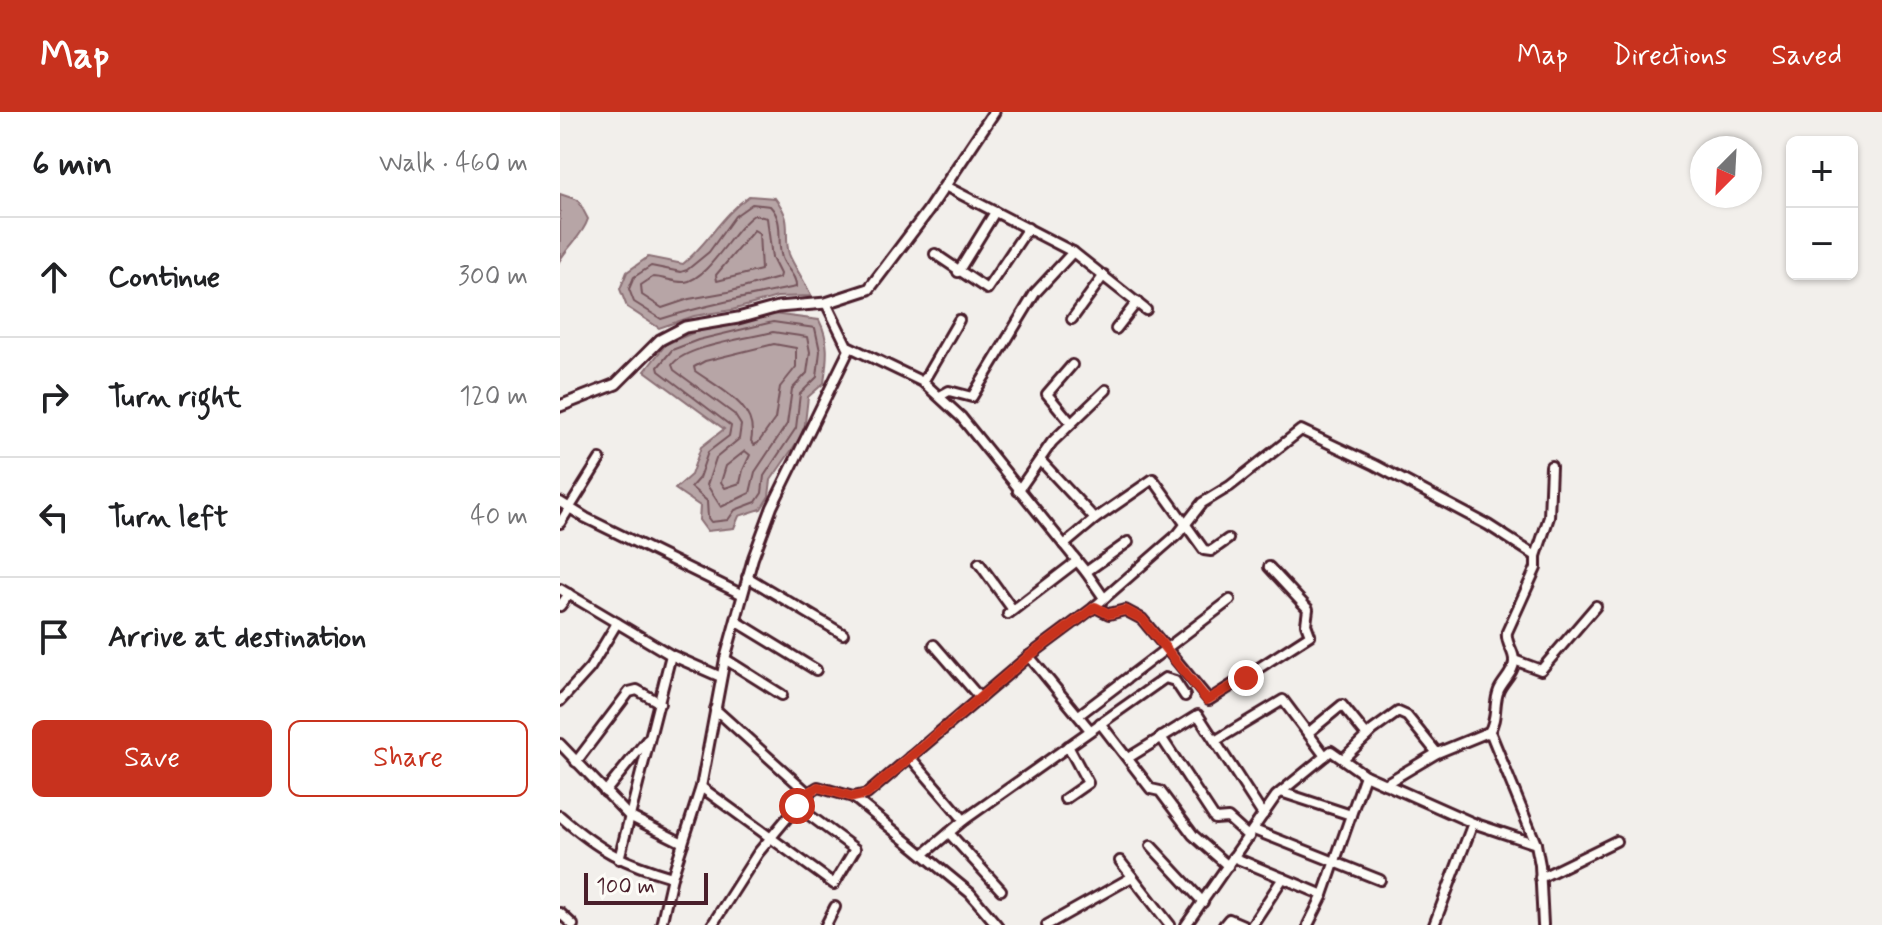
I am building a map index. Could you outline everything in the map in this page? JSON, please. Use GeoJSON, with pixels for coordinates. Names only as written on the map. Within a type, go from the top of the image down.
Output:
{"type":"FeatureCollection","features":[{"type":"Feature","properties":{"kind":"street"},"geometry":{"type":"LineString","coordinates":[[560,406],[616,384],[660,340],[685,327],[725,321],[778,307],[823,304],[873,286],[994,112]]}},
{"type":"Feature","properties":{"kind":"street"},"geometry":{"type":"LineString","coordinates":[[945,186],[1073,252],[1146,310]]}},
{"type":"Feature","properties":{"kind":"street"},"geometry":{"type":"LineString","coordinates":[[958,272],[995,212]]}},
{"type":"Feature","properties":{"kind":"street"},"geometry":{"type":"LineString","coordinates":[[935,254],[988,289],[1028,228]]}},
{"type":"Feature","properties":{"kind":"street"},"geometry":{"type":"LineString","coordinates":[[940,396],[949,391],[972,397],[1035,293],[1073,252]]}},
{"type":"Feature","properties":{"kind":"street"},"geometry":{"type":"LineString","coordinates":[[1072,319],[1104,275]]}},
{"type":"Feature","properties":{"kind":"street"},"geometry":{"type":"LineString","coordinates":[[1116,329],[1137,302]]}},
{"type":"Feature","properties":{"kind":"street"},"geometry":{"type":"LineString","coordinates":[[823,304],[850,347],[923,382],[961,417],[1104,598]]}},
{"type":"Feature","properties":{"kind":"street"},"geometry":{"type":"LineString","coordinates":[[923,382],[959,320]]}},
{"type":"Feature","properties":{"kind":"street"},"geometry":{"type":"LineString","coordinates":[[661,925],[672,877],[701,787],[721,677],[741,594],[772,507],[850,347]]}},
{"type":"Feature","properties":{"kind":"street"},"geometry":{"type":"LineString","coordinates":[[1071,423],[1047,394],[1072,365]]}},
{"type":"Feature","properties":{"kind":"street"},"geometry":{"type":"LineString","coordinates":[[1018,491],[1052,442],[1106,390]]}},
{"type":"Feature","properties":{"kind":"street"},"geometry":{"type":"LineString","coordinates":[[853,797],[867,794],[1029,656],[1095,607],[1184,525],[1202,503],[1230,486],[1302,430],[1488,525],[1536,556]]}},
{"type":"Feature","properties":{"kind":"street"},"geometry":{"type":"LineString","coordinates":[[560,523],[600,459]]}},
{"type":"Feature","properties":{"kind":"street"},"geometry":{"type":"LineString","coordinates":[[1040,460],[1095,519]]}},
{"type":"Feature","properties":{"kind":"street"},"geometry":{"type":"LineString","coordinates":[[1551,466],[1549,517],[1536,556],[1536,568],[1505,639],[1514,660],[1541,670],[1596,606]]}},
{"type":"Feature","properties":{"kind":"street"},"geometry":{"type":"LineString","coordinates":[[1064,545],[1095,519],[1153,479],[1201,548],[1207,552],[1228,539]]}},
{"type":"Feature","properties":{"kind":"street"},"geometry":{"type":"LineString","coordinates":[[560,502],[741,594]]}},
{"type":"Feature","properties":{"kind":"street"},"geometry":{"type":"LineString","coordinates":[[1086,572],[1128,542]]}},
{"type":"Feature","properties":{"kind":"street"},"geometry":{"type":"LineString","coordinates":[[979,563],[1010,612],[1077,561]]}},
{"type":"Feature","properties":{"kind":"street"},"geometry":{"type":"LineString","coordinates":[[1095,607],[1109,614],[1125,610],[1135,614],[1209,700],[1310,635],[1306,624],[1309,612],[1269,567]]}},
{"type":"Feature","properties":{"kind":"street"},"geometry":{"type":"LineString","coordinates":[[747,577],[843,634]]}},
{"type":"Feature","properties":{"kind":"street"},"geometry":{"type":"LineString","coordinates":[[560,589],[671,655],[721,677]]}},
{"type":"Feature","properties":{"kind":"street"},"geometry":{"type":"LineString","coordinates":[[560,606],[569,594]]}},
{"type":"Feature","properties":{"kind":"street"},"geometry":{"type":"LineString","coordinates":[[1079,715],[1230,600]]}},
{"type":"Feature","properties":{"kind":"street"},"geometry":{"type":"LineString","coordinates":[[736,621],[816,670]]}},
{"type":"Feature","properties":{"kind":"street"},"geometry":{"type":"LineString","coordinates":[[560,701],[590,668],[617,623]]}},
{"type":"Feature","properties":{"kind":"street"},"geometry":{"type":"LineString","coordinates":[[934,645],[980,698]]}},
{"type":"Feature","properties":{"kind":"street"},"geometry":{"type":"LineString","coordinates":[[619,859],[671,655]]}},
{"type":"Feature","properties":{"kind":"street"},"geometry":{"type":"LineString","coordinates":[[1029,656],[1090,730]]}},
{"type":"Feature","properties":{"kind":"street"},"geometry":{"type":"LineString","coordinates":[[725,659],[782,695]]}},
{"type":"Feature","properties":{"kind":"street"},"geometry":{"type":"LineString","coordinates":[[1385,784],[1437,753],[1489,732],[1495,721],[1499,690],[1514,660]]}},
{"type":"Feature","properties":{"kind":"street"},"geometry":{"type":"LineString","coordinates":[[925,853],[964,820],[1168,678],[1175,681],[1185,696]]}},
{"type":"Feature","properties":{"kind":"street"},"geometry":{"type":"LineString","coordinates":[[576,762],[629,692],[637,690],[660,703]]}},
{"type":"Feature","properties":{"kind":"street"},"geometry":{"type":"LineString","coordinates":[[1215,741],[1283,700],[1325,756]]}},
{"type":"Feature","properties":{"kind":"street"},"geometry":{"type":"LineString","coordinates":[[1308,733],[1342,705],[1367,736]]}},
{"type":"Feature","properties":{"kind":"street"},"geometry":{"type":"LineString","coordinates":[[715,709],[808,793]]}},
{"type":"Feature","properties":{"kind":"street"},"geometry":{"type":"LineString","coordinates":[[1343,759],[1387,718],[1398,712],[1407,716],[1437,753]]}},
{"type":"Feature","properties":{"kind":"street"},"geometry":{"type":"LineString","coordinates":[[1128,758],[1196,714],[1263,815]]}},
{"type":"Feature","properties":{"kind":"street"},"geometry":{"type":"LineString","coordinates":[[1100,723],[1151,789],[1160,791],[1193,835],[1228,866]]}},
{"type":"Feature","properties":{"kind":"street"},"geometry":{"type":"LineString","coordinates":[[1489,732],[1536,844],[1543,925]]}},
{"type":"Feature","properties":{"kind":"street"},"geometry":{"type":"LineString","coordinates":[[605,792],[650,737]]}},
{"type":"Feature","properties":{"kind":"street"},"geometry":{"type":"LineString","coordinates":[[1161,737],[1215,819],[1228,818],[1251,833],[1335,861],[1380,880]]}},
{"type":"Feature","properties":{"kind":"street"},"geometry":{"type":"LineString","coordinates":[[560,744],[629,816],[683,843]]}},
{"type":"Feature","properties":{"kind":"street"},"geometry":{"type":"LineString","coordinates":[[1065,799],[1088,783],[1068,746]]}},
{"type":"Feature","properties":{"kind":"street"},"geometry":{"type":"LineString","coordinates":[[1186,925],[1281,792],[1332,751],[1365,775],[1473,823],[1536,844]]}},
{"type":"Feature","properties":{"kind":"street"},"geometry":{"type":"LineString","coordinates":[[910,757],[964,820]]}},
{"type":"Feature","properties":{"kind":"street"},"geometry":{"type":"LineString","coordinates":[[1308,925],[1323,895],[1365,775]]}},
{"type":"Feature","properties":{"kind":"street"},"geometry":{"type":"LineString","coordinates":[[701,787],[830,883],[835,883],[855,850],[797,806]]}},
{"type":"Feature","properties":{"kind":"street"},"geometry":{"type":"LineString","coordinates":[[712,925],[770,837],[808,793],[818,787],[853,797],[925,853],[970,893],[997,925]]}},
{"type":"Feature","properties":{"kind":"street"},"geometry":{"type":"LineString","coordinates":[[1281,792],[1351,815]]}},
{"type":"Feature","properties":{"kind":"street"},"geometry":{"type":"LineString","coordinates":[[560,816],[594,846],[619,859],[672,877]]}},
{"type":"Feature","properties":{"kind":"street"},"geometry":{"type":"LineString","coordinates":[[1434,925],[1473,823]]}},
{"type":"Feature","properties":{"kind":"street"},"geometry":{"type":"LineString","coordinates":[[949,833],[1001,890]]}},
{"type":"Feature","properties":{"kind":"street"},"geometry":{"type":"LineString","coordinates":[[1540,878],[1616,841]]}},
{"type":"Feature","properties":{"kind":"street"},"geometry":{"type":"LineString","coordinates":[[1151,846],[1203,902]]}},
{"type":"Feature","properties":{"kind":"street"},"geometry":{"type":"LineString","coordinates":[[1233,857],[1323,895]]}},
{"type":"Feature","properties":{"kind":"street"},"geometry":{"type":"LineString","coordinates":[[1120,861],[1170,925]]}},
{"type":"Feature","properties":{"kind":"street"},"geometry":{"type":"LineString","coordinates":[[1047,925],[1132,877]]}},
{"type":"Feature","properties":{"kind":"street"},"geometry":{"type":"LineString","coordinates":[[1252,925],[1283,878]]}},
{"type":"Feature","properties":{"kind":"street"},"geometry":{"type":"LineString","coordinates":[[826,925],[835,907]]}},
{"type":"Feature","properties":{"kind":"street"},"geometry":{"type":"LineString","coordinates":[[560,913],[573,925]]}},
{"type":"Feature","properties":{"kind":"street"},"geometry":{"type":"LineString","coordinates":[[1224,925],[1229,919],[1243,925]]}},
{"type":"Feature","properties":{"kind":"water"},"geometry":{"type":"Polygon","coordinates":[[[560,194],[578,200],[588,219],[560,260],[560,194]]]}},
{"type":"Feature","properties":{"kind":"water"},"geometry":{"type":"Polygon","coordinates":[[[749,196],[775,198],[781,206],[786,220],[789,254],[811,296],[777,297],[732,310],[694,316],[659,328],[627,307],[620,289],[627,272],[648,257],[683,264],[749,196]]]}},
{"type":"Feature","properties":{"kind":"water"},"geometry":{"type":"Polygon","coordinates":[[[773,314],[819,320],[826,343],[824,383],[808,397],[804,432],[771,480],[769,496],[761,509],[739,516],[734,528],[707,531],[699,520],[700,506],[675,489],[691,475],[701,447],[724,429],[645,371],[666,344],[695,332],[773,314]]]}},
{"type":"Feature","properties":{"kind":"route"},"geometry":{"type":"LineString","coordinates":[[797,806],[818,787],[853,797],[867,794],[1029,656],[1095,607],[1109,614],[1119,610],[1129,611],[1142,619],[1207,700],[1246,678]]}}]}
